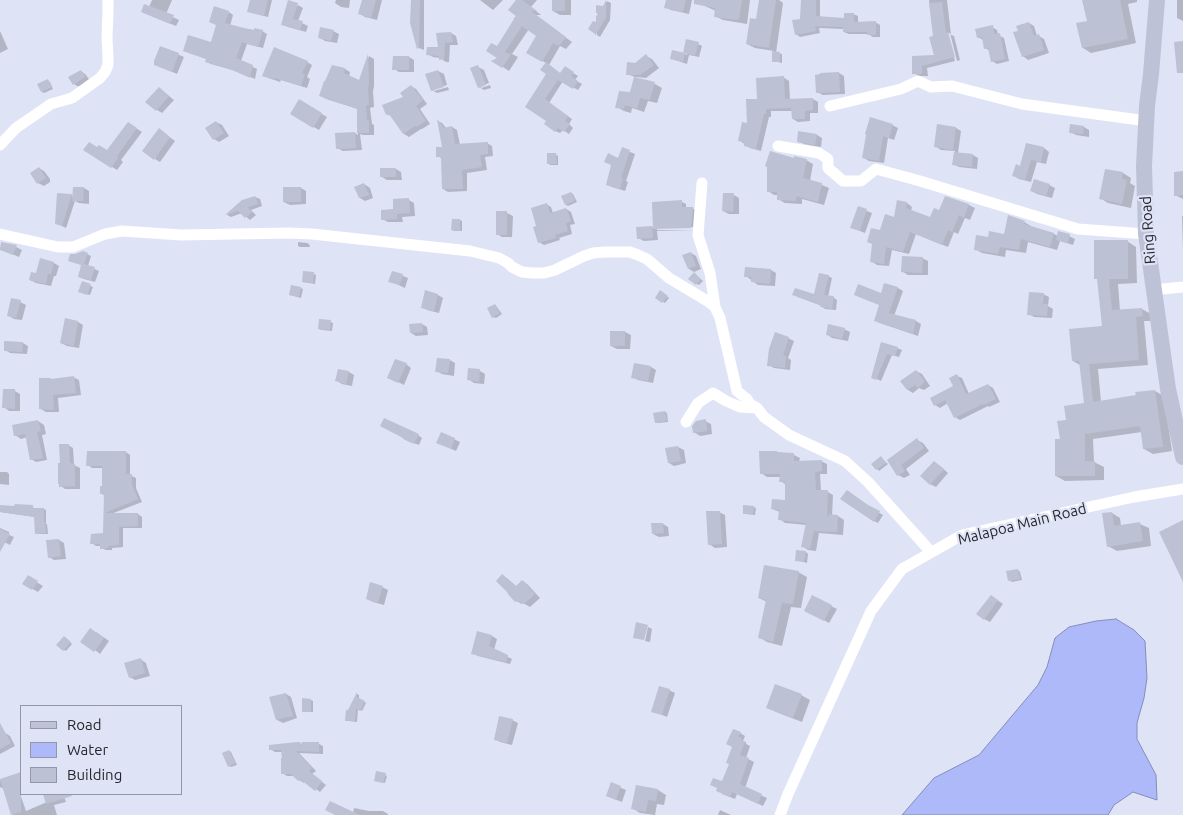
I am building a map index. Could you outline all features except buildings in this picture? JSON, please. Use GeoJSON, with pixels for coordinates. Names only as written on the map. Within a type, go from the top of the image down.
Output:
{"type":"FeatureCollection","features":[{"type":"Feature","properties":{"kind":"main road","name":"Ring Road"},"geometry":{"type":"LineString","coordinates":[[1157,0],[1144,166],[1146,234],[1168,389],[1183,457]]}},
{"type":"Feature","properties":{"kind":"street"},"geometry":{"type":"LineString","coordinates":[[0,146],[16,128],[51,104],[72,98],[100,78],[105,72],[108,65],[108,0]]}},
{"type":"Feature","properties":{"kind":"street"},"geometry":{"type":"LineString","coordinates":[[830,106],[901,89],[918,82],[931,87],[952,86],[1022,104],[1147,121]]}},
{"type":"Feature","properties":{"kind":"street"},"geometry":{"type":"LineString","coordinates":[[778,146],[819,153],[828,159],[828,168],[843,181],[861,181],[876,168],[1078,229],[1146,234]]}},
{"type":"Feature","properties":{"kind":"street"},"geometry":{"type":"LineString","coordinates":[[702,183],[698,234],[710,273],[714,307]]}},
{"type":"Feature","properties":{"kind":"street"},"geometry":{"type":"LineString","coordinates":[[0,234],[66,247],[73,247],[105,234],[122,231],[181,235],[312,234],[470,251],[499,258],[522,272],[532,273],[544,273],[555,270],[594,253],[630,252],[646,259],[669,278],[714,307],[720,318],[737,391],[750,404],[789,435],[845,461],[868,482],[931,552]]}},
{"type":"Feature","properties":{"kind":"street"},"geometry":{"type":"LineString","coordinates":[[1153,290],[1183,286]]}},
{"type":"Feature","properties":{"kind":"street"},"geometry":{"type":"LineString","coordinates":[[686,422],[698,403],[713,393],[740,407],[756,408]]}},
{"type":"Feature","properties":{"kind":"street","name":"Malapoa Main Road"},"geometry":{"type":"LineString","coordinates":[[780,815],[871,611],[902,569],[962,535],[1134,497],[1183,489]]}},
{"type":"Feature","properties":{"kind":"water"},"geometry":{"type":"Polygon","coordinates":[[[1116,619],[1134,630],[1145,641],[1147,678],[1137,723],[1137,739],[1156,775],[1157,800],[1133,792],[1114,805],[1108,815],[902,815],[934,778],[979,755],[1038,685],[1047,667],[1055,638],[1069,627],[1116,619]]]}}]}
